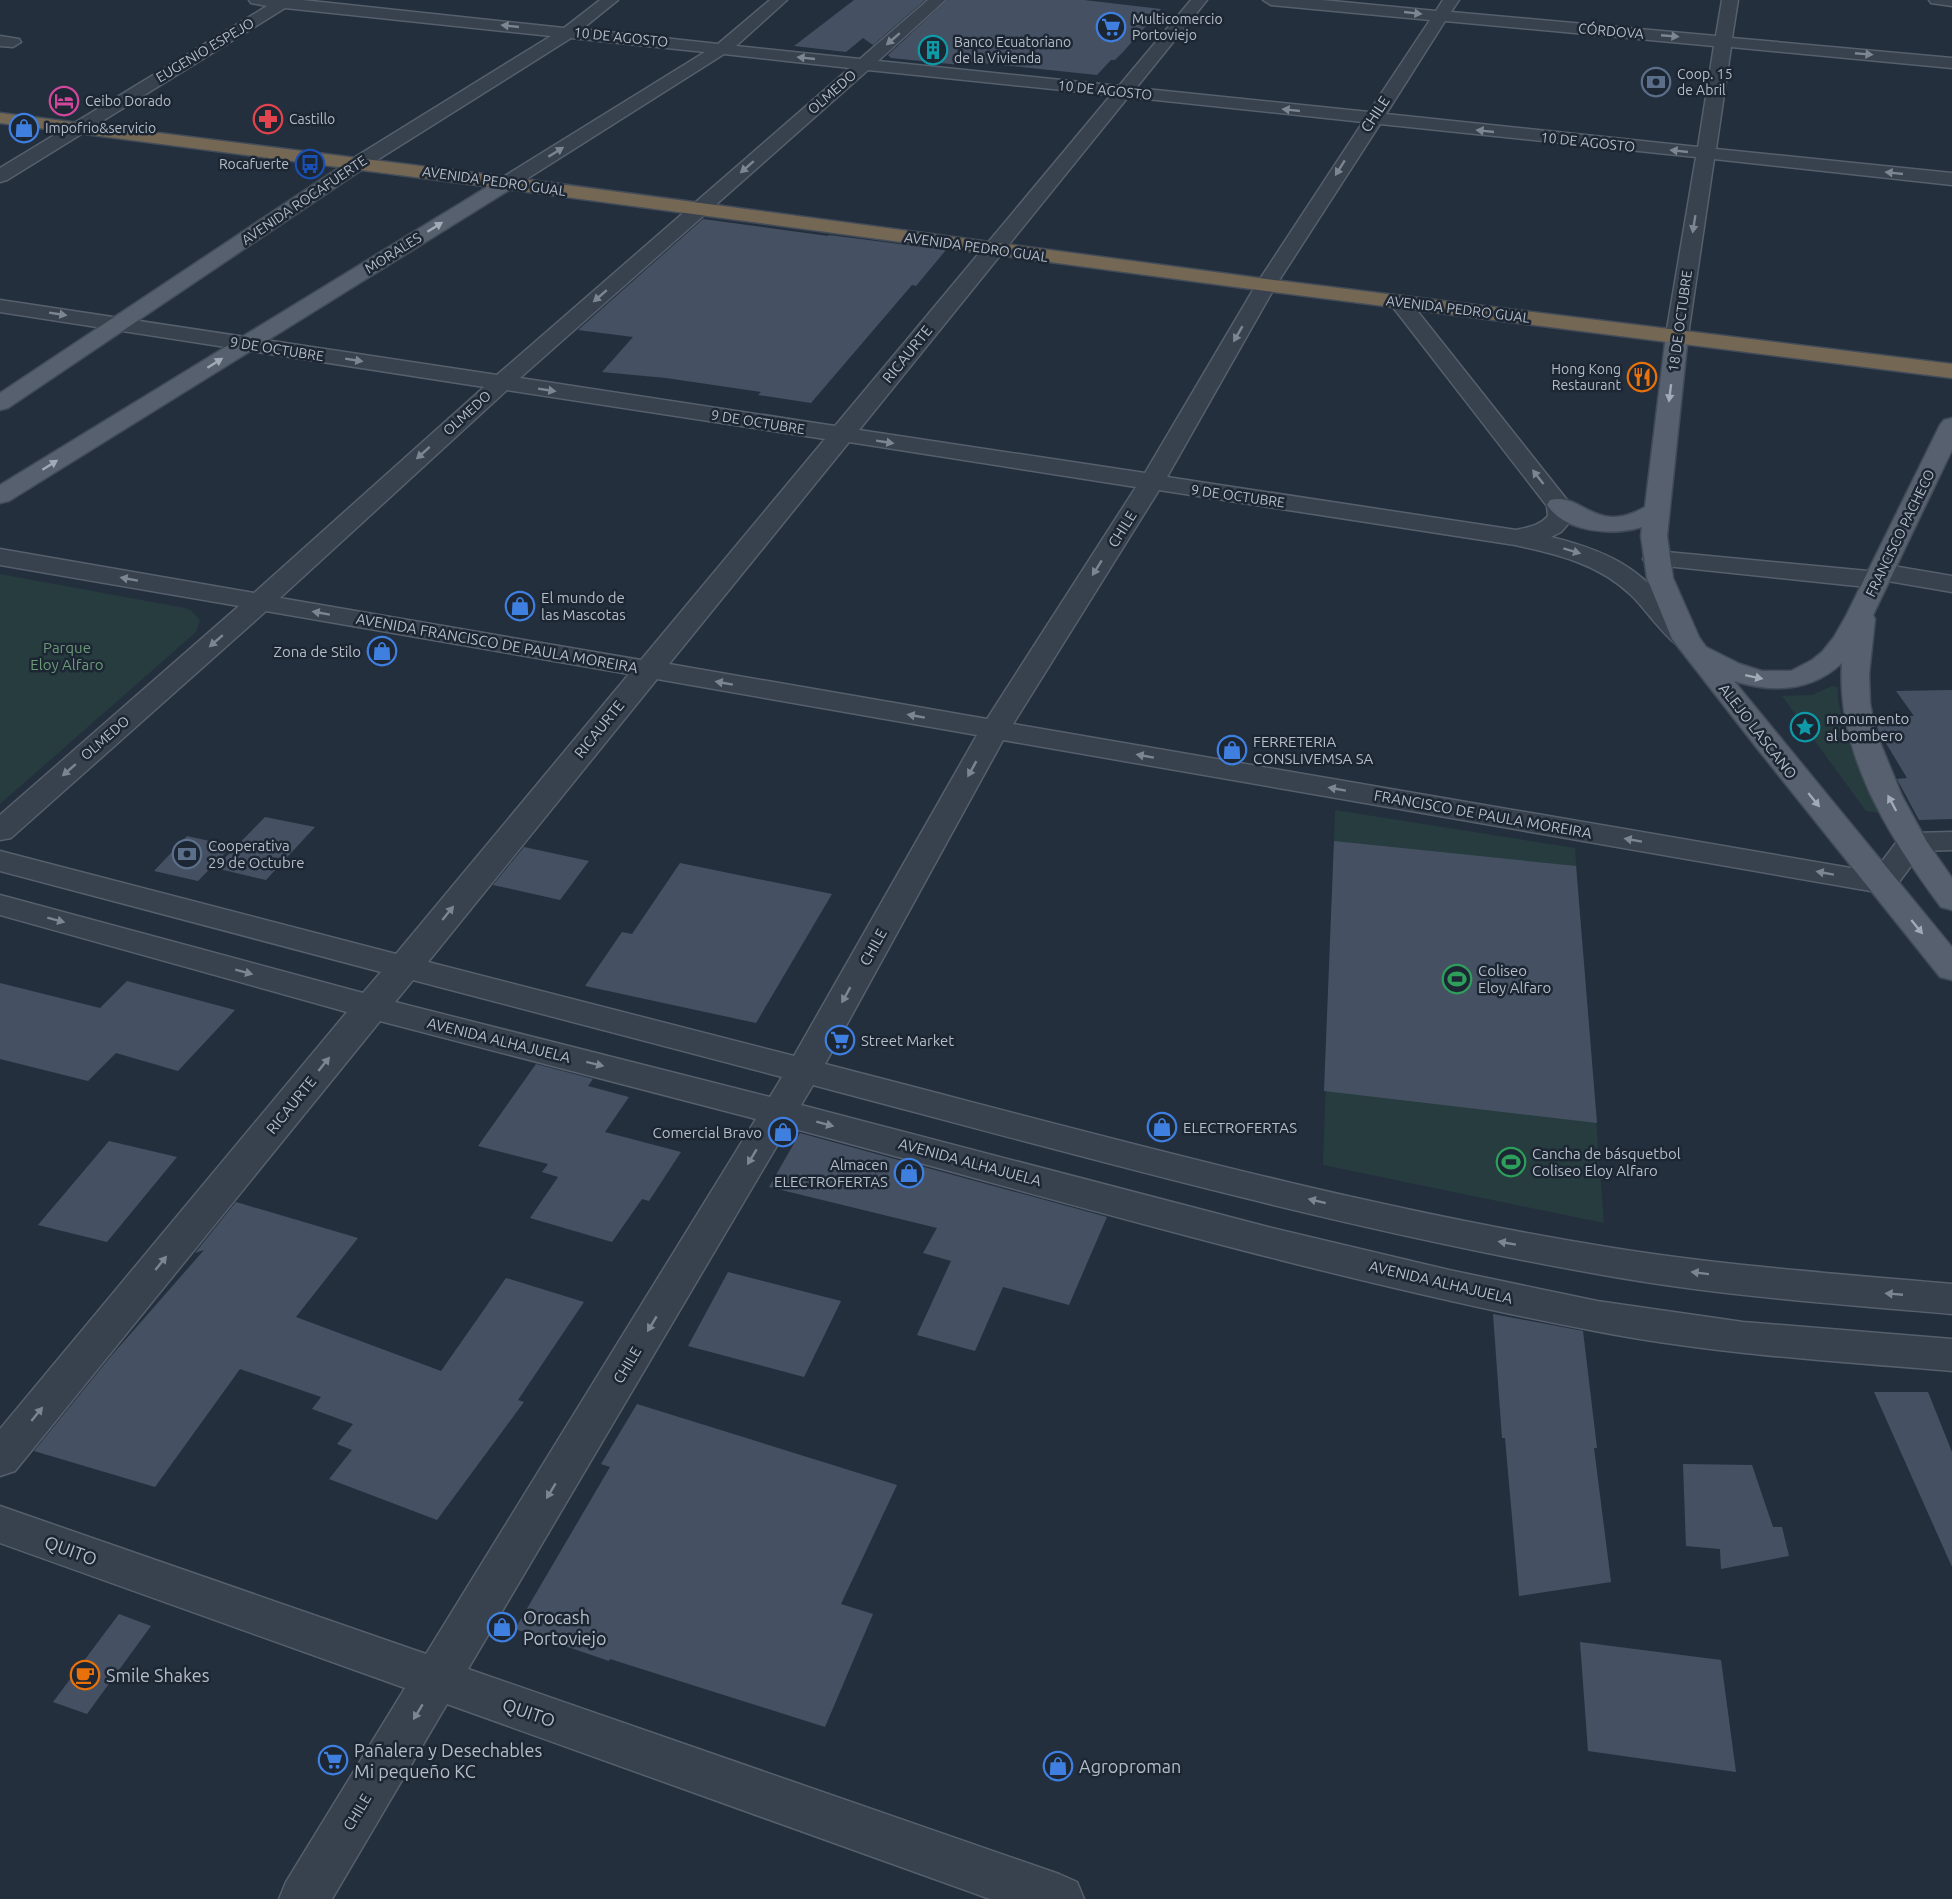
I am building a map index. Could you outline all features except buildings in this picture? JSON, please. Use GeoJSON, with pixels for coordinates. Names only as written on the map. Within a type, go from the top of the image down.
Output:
{"type":"FeatureCollection","features":[{"type":"Feature","properties":{"kind":"highway","name":"AVENIDA PEDRO GUAL"},"geometry":{"type":"LineString","coordinates":[[0,118],[359,163],[1266,285],[1952,371]]}},
{"type":"Feature","properties":{"kind":"main road","name":"AVENIDA ROCAFUERTE"},"geometry":{"type":"LineString","coordinates":[[0,403],[359,163]]}},
{"type":"Feature","properties":{"kind":"main road","name":"MORALES"},"geometry":{"type":"LineString","coordinates":[[0,496],[507,183]]}},
{"type":"Feature","properties":{"kind":"main road","name":"18 DE OCTUBRE"},"geometry":{"type":"LineString","coordinates":[[1677,335],[1654,536],[1656,559],[1668,599],[1686,639]]}},
{"type":"Feature","properties":{"kind":"main road","name":"FRANCISCO PACHECO"},"geometry":{"type":"LineString","coordinates":[[1864,609],[1952,425]]}},
{"type":"Feature","properties":{"kind":"main road"},"geometry":{"type":"LineString","coordinates":[[1559,505],[1584,519],[1616,525],[1642,520],[1656,511]]}},
{"type":"Feature","properties":{"kind":"main road"},"geometry":{"type":"LineString","coordinates":[[1686,639],[1708,658],[1737,673],[1775,681],[1795,679],[1822,667],[1834,654],[1864,609]]}},
{"type":"Feature","properties":{"kind":"main road"},"geometry":{"type":"LineString","coordinates":[[1864,609],[1857,643],[1855,671],[1856,699],[1861,730],[1884,787],[1913,842],[1948,895]]}},
{"type":"Feature","properties":{"kind":"main road","name":"ALEJO LASCANO"},"geometry":{"type":"LineString","coordinates":[[1686,639],[1952,969]]}},
{"type":"Feature","properties":{"kind":"street","name":"10 DE AGOSTO"},"geometry":{"type":"LineString","coordinates":[[257,0],[286,1],[1372,119],[1952,179]]}},
{"type":"Feature","properties":{"kind":"street","name":"AVENIDA ROCAFUERTE"},"geometry":{"type":"LineString","coordinates":[[359,163],[569,32],[610,0]]}},
{"type":"Feature","properties":{"kind":"street","name":"MORALES"},"geometry":{"type":"LineString","coordinates":[[507,183],[723,48],[779,0]]}},
{"type":"Feature","properties":{"kind":"street","name":"OLMEDO"},"geometry":{"type":"LineString","coordinates":[[0,831],[260,602],[501,383],[937,0]]}},
{"type":"Feature","properties":{"kind":"street","name":"RICAURTE"},"geometry":{"type":"LineString","coordinates":[[0,1459],[1198,0]]}},
{"type":"Feature","properties":{"kind":"street","name":"CÓRDOVA"},"geometry":{"type":"LineString","coordinates":[[1271,0],[1952,63]]}},
{"type":"Feature","properties":{"kind":"street","name":"CHILE"},"geometry":{"type":"LineString","coordinates":[[304,1899],[804,1070],[994,730],[1151,483],[1266,285],[1451,0]]}},
{"type":"Feature","properties":{"kind":"street","name":"18 DE OCTUBRE"},"geometry":{"type":"LineString","coordinates":[[1677,335],[1730,0]]}},
{"type":"Feature","properties":{"kind":"street"},"geometry":{"type":"LineString","coordinates":[[1937,0],[1952,1]]}},
{"type":"Feature","properties":{"kind":"street","name":"EUGENIO ESPEJO"},"geometry":{"type":"LineString","coordinates":[[0,176],[286,1]]}},
{"type":"Feature","properties":{"kind":"street","name":"ALEJO LASCANO"},"geometry":{"type":"LineString","coordinates":[[1400,302],[1559,505],[1686,639]]}},
{"type":"Feature","properties":{"kind":"street","name":"9 DE OCTUBRE"},"geometry":{"type":"LineString","coordinates":[[0,306],[1515,537]]}},
{"type":"Feature","properties":{"kind":"street"},"geometry":{"type":"LineString","coordinates":[[1515,537],[1541,534],[1555,527],[1561,517],[1559,505]]}},
{"type":"Feature","properties":{"kind":"street","name":"ALEJO LASCANO"},"geometry":{"type":"LineString","coordinates":[[1515,537],[1581,554],[1604,563],[1632,580]]}},
{"type":"Feature","properties":{"kind":"street","name":"AVENIDA FRANCISCO DE PAULA MOREIRA"},"geometry":{"type":"LineString","coordinates":[[0,557],[994,730]]}},
{"type":"Feature","properties":{"kind":"street"},"geometry":{"type":"LineString","coordinates":[[1656,559],[1952,584]]}},
{"type":"Feature","properties":{"kind":"street","name":"FRANCISCO DE PAULA MOREIRA"},"geometry":{"type":"LineString","coordinates":[[994,730],[1882,883]]}},
{"type":"Feature","properties":{"kind":"street"},"geometry":{"type":"LineString","coordinates":[[1882,883],[1913,842],[1952,841]]}},
{"type":"Feature","properties":{"kind":"street"},"geometry":{"type":"LineString","coordinates":[[0,861],[937,1106],[1321,1202],[1491,1240],[1614,1262],[1777,1284],[1952,1299]]}},
{"type":"Feature","properties":{"kind":"street","name":"AVENIDA ALHAJUELA"},"geometry":{"type":"LineString","coordinates":[[0,905],[371,1007],[1268,1241],[1449,1285],[1597,1316],[1743,1338],[1952,1355]]}},
{"type":"Feature","properties":{"kind":"street","name":"QUITO"},"geometry":{"type":"LineString","coordinates":[[0,1524],[1059,1899]]}},
{"type":"Feature","properties":{"kind":"green space","name":"Parque Eloy Alfaro"},"geometry":{"type":"Polygon","coordinates":[[[0,574],[185,608],[192,611],[200,620],[196,632],[0,804],[0,574]]]}},
{"type":"Feature","properties":{"kind":"green space"},"geometry":{"type":"Polygon","coordinates":[[[1832,686],[1838,687],[1838,700],[1848,740],[1879,813],[1866,811],[1782,696],[1812,695],[1832,686]]]}},
{"type":"Feature","properties":{"kind":"green space","name":"Coliseo Eloy Alfaro"},"geometry":{"type":"Polygon","coordinates":[[[1335,810],[1575,848],[1604,1223],[1323,1165],[1335,810]]]}},
{"type":"Feature","properties":{"kind":"place","name":"Multicomercio Portoviejo"},"geometry":{"type":"Point","coordinates":[1111,27]}},
{"type":"Feature","properties":{"kind":"place","name":"Banco Ecuatoriano de la Vivienda"},"geometry":{"type":"Point","coordinates":[933,50]}},
{"type":"Feature","properties":{"kind":"place","name":"Coop. 15 de Abril"},"geometry":{"type":"Point","coordinates":[1656,82]}},
{"type":"Feature","properties":{"kind":"place","name":"Ceibo Dorado"},"geometry":{"type":"Point","coordinates":[64,101]}},
{"type":"Feature","properties":{"kind":"place","name":"Castillo"},"geometry":{"type":"Point","coordinates":[268,119]}},
{"type":"Feature","properties":{"kind":"place","name":"Impofrio&servicio"},"geometry":{"type":"Point","coordinates":[24,128]}},
{"type":"Feature","properties":{"kind":"place","name":"Rocafuerte"},"geometry":{"type":"Point","coordinates":[310,164]}},
{"type":"Feature","properties":{"kind":"place","name":"Hong Kong Restaurant"},"geometry":{"type":"Point","coordinates":[1642,377]}},
{"type":"Feature","properties":{"kind":"place","name":"El mundo de las Mascotas"},"geometry":{"type":"Point","coordinates":[520,606]}},
{"type":"Feature","properties":{"kind":"place","name":"Zona de Stilo"},"geometry":{"type":"Point","coordinates":[382,651]}},
{"type":"Feature","properties":{"kind":"place","name":"monumento al bombero"},"geometry":{"type":"Point","coordinates":[1805,727]}},
{"type":"Feature","properties":{"kind":"place","name":"FERRETERIA CONSLIVEMSA SA"},"geometry":{"type":"Point","coordinates":[1232,750]}},
{"type":"Feature","properties":{"kind":"place","name":"Cooperativa 29 de Octubre"},"geometry":{"type":"Point","coordinates":[187,854]}},
{"type":"Feature","properties":{"kind":"place","name":"Coliseo Eloy Alfaro"},"geometry":{"type":"Point","coordinates":[1457,979]}},
{"type":"Feature","properties":{"kind":"place","name":"Street Market"},"geometry":{"type":"Point","coordinates":[840,1040]}},
{"type":"Feature","properties":{"kind":"place","name":"ELECTROFERTAS"},"geometry":{"type":"Point","coordinates":[1162,1127]}},
{"type":"Feature","properties":{"kind":"place","name":"Comercial Bravo"},"geometry":{"type":"Point","coordinates":[783,1132]}},
{"type":"Feature","properties":{"kind":"place","name":"Cancha de básquetbol Coliseo Eloy Alfaro"},"geometry":{"type":"Point","coordinates":[1511,1162]}},
{"type":"Feature","properties":{"kind":"place","name":"Almacen ELECTROFERTAS"},"geometry":{"type":"Point","coordinates":[909,1173]}},
{"type":"Feature","properties":{"kind":"place","name":"Orocash Portoviejo"},"geometry":{"type":"Point","coordinates":[502,1627]}},
{"type":"Feature","properties":{"kind":"place","name":"Smile Shakes"},"geometry":{"type":"Point","coordinates":[85,1675]}},
{"type":"Feature","properties":{"kind":"place","name":"Pañalera y Desechables Mi pequeño KC"},"geometry":{"type":"Point","coordinates":[333,1760]}},
{"type":"Feature","properties":{"kind":"place","name":"Agroproman"},"geometry":{"type":"Point","coordinates":[1058,1766]}}]}
